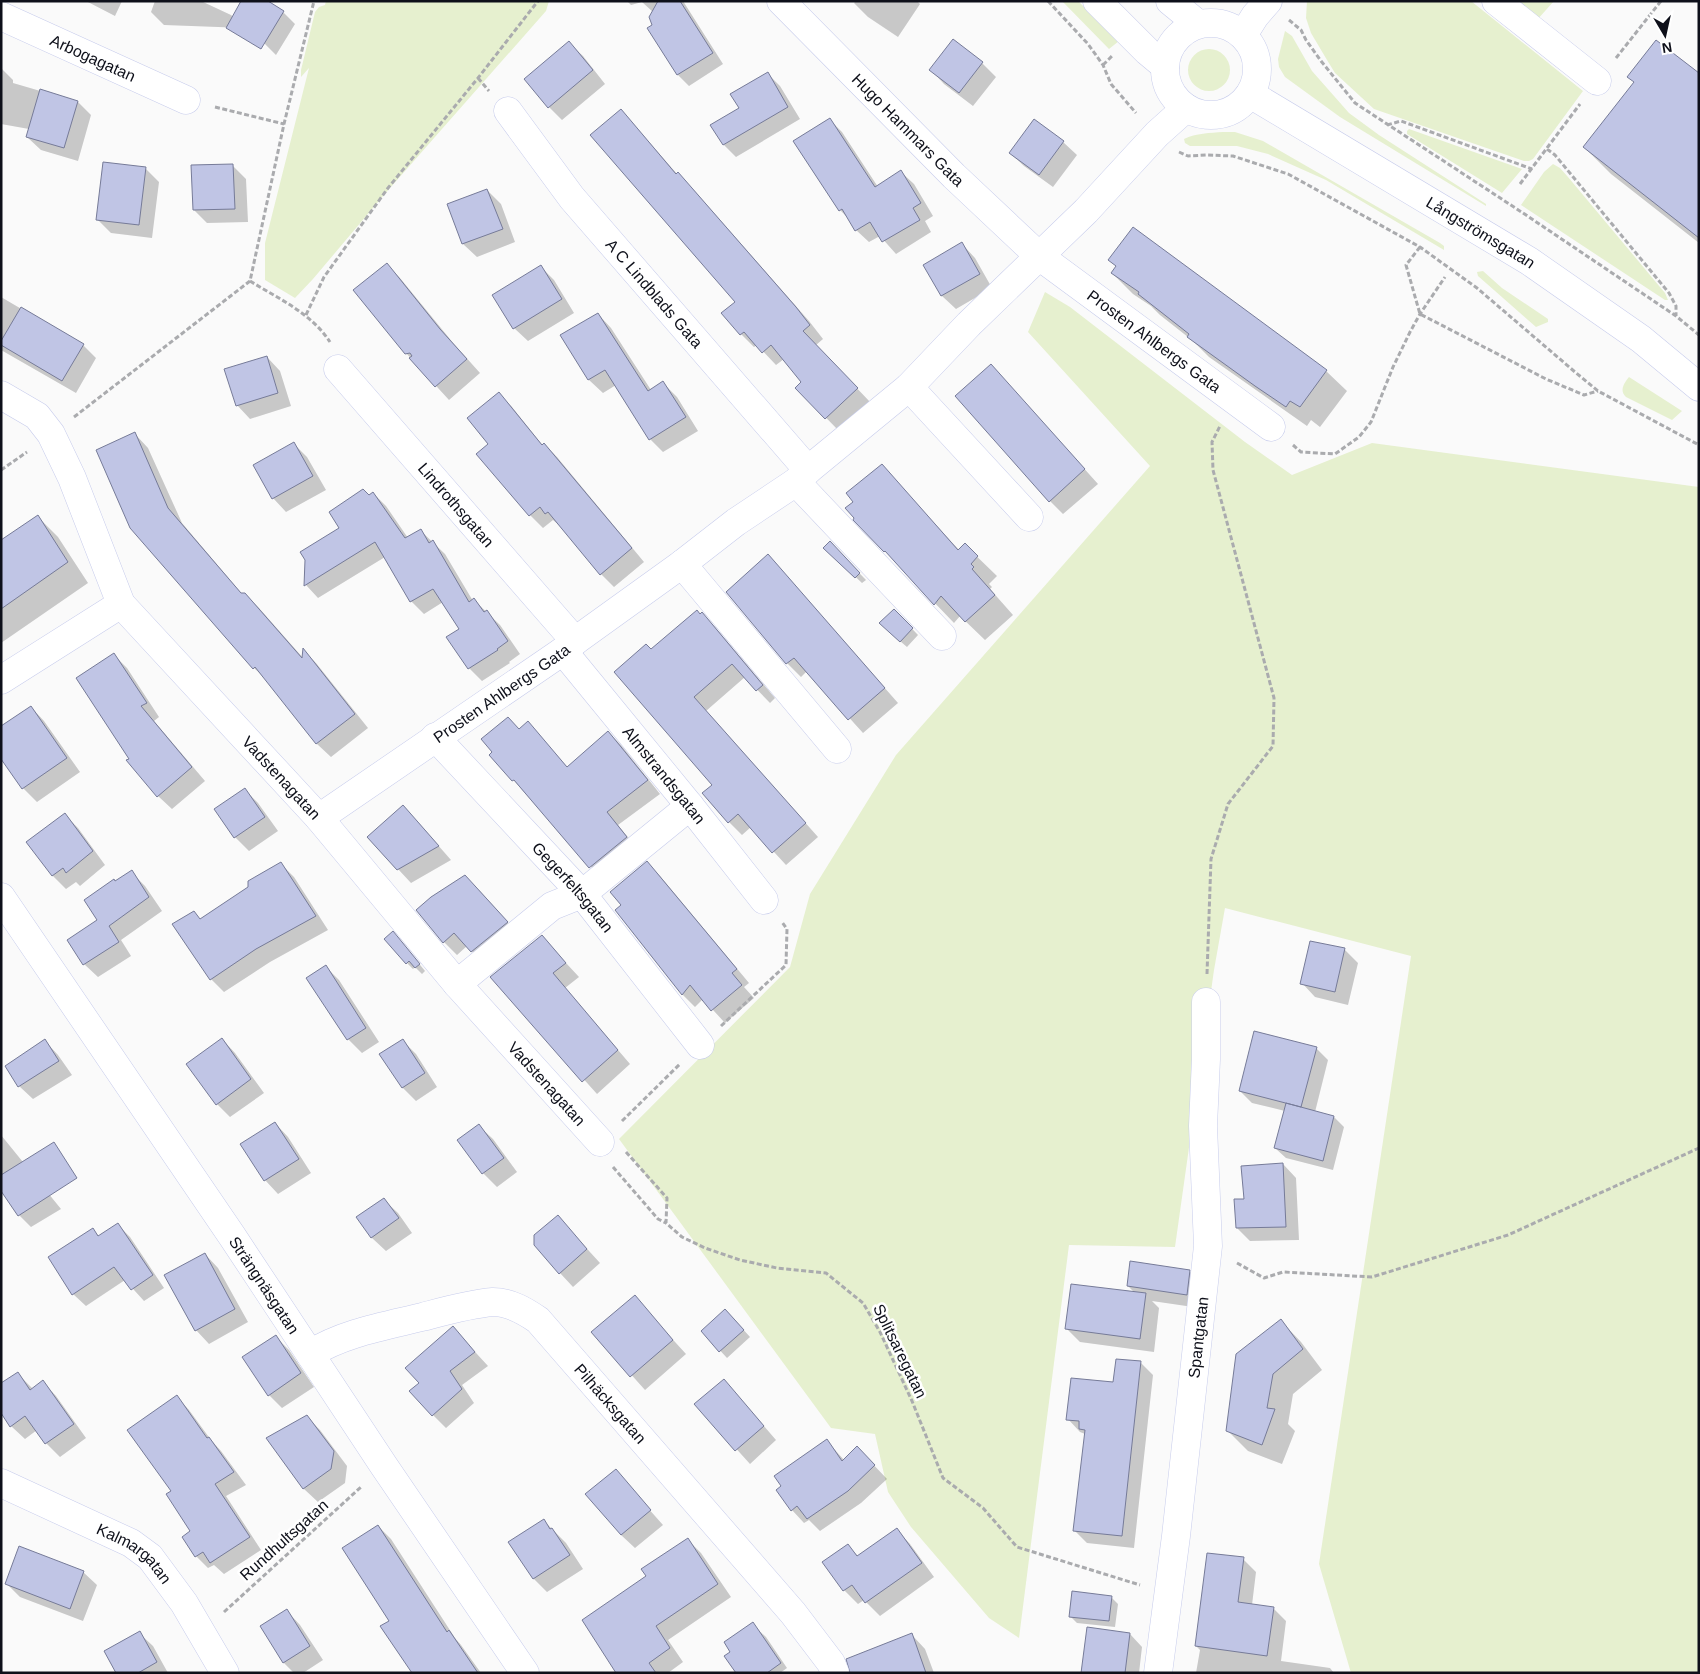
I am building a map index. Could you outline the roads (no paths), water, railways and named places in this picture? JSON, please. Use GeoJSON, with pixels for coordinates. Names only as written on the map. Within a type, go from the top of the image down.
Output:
{"type":"FeatureCollection","features":[{"type":"Feature","properties":{"kind":"street","name":"Hugo Hammars Gata"},"geometry":{"type":"LineString","coordinates":[[781,1],[954,176],[1039,256]]}},
{"type":"Feature","properties":{"kind":"street"},"geometry":{"type":"LineString","coordinates":[[1096,1],[1164,66]]}},
{"type":"Feature","properties":{"kind":"street"},"geometry":{"type":"LineString","coordinates":[[1170,1],[1198,24]]}},
{"type":"Feature","properties":{"kind":"street"},"geometry":{"type":"LineString","coordinates":[[1243,35],[1255,16],[1268,1]]}},
{"type":"Feature","properties":{"kind":"street"},"geometry":{"type":"LineString","coordinates":[[1496,1],[1597,81]]}},
{"type":"Feature","properties":{"kind":"street","name":"Arbogagatan"},"geometry":{"type":"LineString","coordinates":[[1,16],[186,100]]}},
{"type":"Feature","properties":{"kind":"street"},"geometry":{"type":"LineString","coordinates":[[1217,22],[1226,24],[1243,35],[1254,51],[1257,60],[1256,80],[1250,94],[1241,104],[1223,113],[1204,115],[1186,108],[1178,102],[1167,85],[1164,66],[1171,44],[1187,28],[1198,24],[1217,22]]}},
{"type":"Feature","properties":{"kind":"street","name":"Långströmsgatan"},"geometry":{"type":"LineString","coordinates":[[1250,94],[1529,261],[1640,340],[1699,387]]}},
{"type":"Feature","properties":{"kind":"street","name":"Prosten Ahlbergs Gata"},"geometry":{"type":"LineString","coordinates":[[320,818],[569,646],[682,564],[736,522],[802,476],[909,387],[969,324],[1086,212],[1157,134],[1186,108]]}},
{"type":"Feature","properties":{"kind":"street","name":"A C Lindblads Gata"},"geometry":{"type":"LineString","coordinates":[[508,111],[572,198],[802,476]]}},
{"type":"Feature","properties":{"kind":"street","name":"Prosten Ahlbergs Gata"},"geometry":{"type":"LineString","coordinates":[[1039,256],[1271,427]]}},
{"type":"Feature","properties":{"kind":"street","name":"Lindrothsgatan"},"geometry":{"type":"LineString","coordinates":[[338,369],[569,646]]}},
{"type":"Feature","properties":{"kind":"street"},"geometry":{"type":"LineString","coordinates":[[909,387],[1029,517]]}},
{"type":"Feature","properties":{"kind":"street","name":"Vadstenagatan"},"geometry":{"type":"LineString","coordinates":[[1,395],[37,416],[51,434],[72,478],[121,604],[320,818],[457,984],[600,1142]]}},
{"type":"Feature","properties":{"kind":"street"},"geometry":{"type":"LineString","coordinates":[[802,476],[942,636]]}},
{"type":"Feature","properties":{"kind":"street"},"geometry":{"type":"LineString","coordinates":[[682,564],[837,749]]}},
{"type":"Feature","properties":{"kind":"street"},"geometry":{"type":"LineString","coordinates":[[1,680],[121,604]]}},
{"type":"Feature","properties":{"kind":"street","name":"Almstrandsgatan"},"geometry":{"type":"LineString","coordinates":[[569,646],[764,900]]}},
{"type":"Feature","properties":{"kind":"street","name":"Gegerfeltsgatan"},"geometry":{"type":"LineString","coordinates":[[436,737],[582,894],[700,1045]]}},
{"type":"Feature","properties":{"kind":"street"},"geometry":{"type":"LineString","coordinates":[[457,984],[552,906],[582,894],[690,806]]}},
{"type":"Feature","properties":{"kind":"street","name":"Strängnäsgatan"},"geometry":{"type":"LineString","coordinates":[[1,897],[90,1025],[384,1466],[525,1673]]}},
{"type":"Feature","properties":{"kind":"street","name":"Spantgatan"},"geometry":{"type":"LineString","coordinates":[[1158,1673],[1177,1526],[1208,1246],[1203,1126],[1206,1002]]}},
{"type":"Feature","properties":{"kind":"street","name":"Pilhäcksgatan"},"geometry":{"type":"LineString","coordinates":[[310,1354],[323,1346],[367,1331],[459,1308],[494,1302],[520,1308],[538,1320],[793,1613],[831,1662],[834,1673]]}},
{"type":"Feature","properties":{"kind":"street","name":"Kalmargatan"},"geometry":{"type":"LineString","coordinates":[[1,1483],[131,1543],[150,1557],[184,1602],[225,1673]]}}]}
